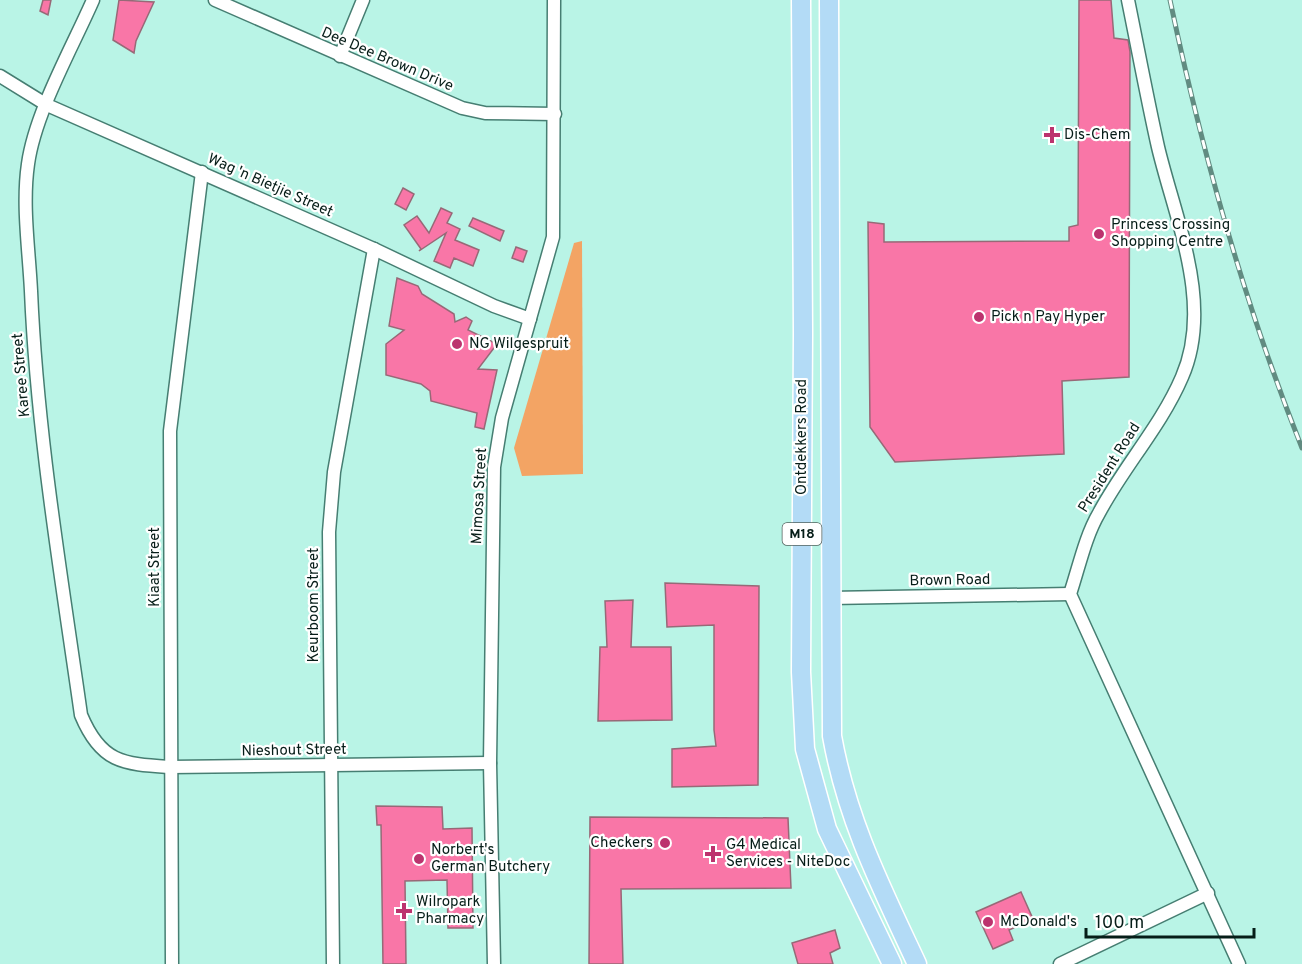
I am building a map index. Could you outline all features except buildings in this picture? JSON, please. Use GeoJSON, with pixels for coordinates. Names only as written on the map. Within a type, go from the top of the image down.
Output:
{"type":"FeatureCollection","features":[{"type":"Feature","properties":{"kind":"main road","name":"Ontdekkers Road"},"geometry":{"type":"LineString","coordinates":[[829,0],[832,736],[838,773],[861,843],[917,964]]}},
{"type":"Feature","properties":{"kind":"main road"},"geometry":{"type":"LineString","coordinates":[[830,21],[841,0]]}},
{"type":"Feature","properties":{"kind":"main road","name":"Ontdekkers Road"},"geometry":{"type":"LineString","coordinates":[[800,2],[802,720],[805,749],[826,829],[888,959]]}},
{"type":"Feature","properties":{"kind":"street","name":"Karee Street"},"geometry":{"type":"LineString","coordinates":[[93,0],[37,129],[28,165],[27,211],[33,332],[46,463],[81,715],[88,732],[102,751]]}},
{"type":"Feature","properties":{"kind":"street","name":"Dee Dee Brown Drive"},"geometry":{"type":"LineString","coordinates":[[215,0],[462,108],[485,113],[555,114]]}},
{"type":"Feature","properties":{"kind":"street"},"geometry":{"type":"LineString","coordinates":[[340,56],[363,0]]}},
{"type":"Feature","properties":{"kind":"street","name":"Mimosa Street"},"geometry":{"type":"LineString","coordinates":[[494,964],[490,763],[494,467],[502,418],[549,255],[555,219],[555,0]]}},
{"type":"Feature","properties":{"kind":"street","name":"President Road"},"geometry":{"type":"LineString","coordinates":[[1070,594],[1099,512],[1168,405],[1183,376],[1191,349],[1194,321],[1189,271],[1158,147],[1128,0]]}},
{"type":"Feature","properties":{"kind":"street","name":"Wag 'n Bietjie Street"},"geometry":{"type":"LineString","coordinates":[[0,76],[47,105],[374,249],[494,306],[530,319]]}},
{"type":"Feature","properties":{"kind":"street","name":"Kiaat Street"},"geometry":{"type":"LineString","coordinates":[[172,964],[170,431],[202,172]]}},
{"type":"Feature","properties":{"kind":"street","name":"Keurboom Street"},"geometry":{"type":"LineString","coordinates":[[333,964],[328,532],[334,472],[374,249]]}},
{"type":"Feature","properties":{"kind":"street"},"geometry":{"type":"LineString","coordinates":[[1070,594],[1239,964]]}},
{"type":"Feature","properties":{"kind":"street","name":"Brown Road"},"geometry":{"type":"LineString","coordinates":[[830,598],[1070,594]]}},
{"type":"Feature","properties":{"kind":"street","name":"Nieshout Street"},"geometry":{"type":"LineString","coordinates":[[102,751],[134,765],[170,767],[490,763]]}},
{"type":"Feature","properties":{"kind":"street"},"geometry":{"type":"LineString","coordinates":[[1060,964],[1208,893]]}},
{"type":"Feature","properties":{"kind":"shaded area"},"geometry":{"type":"Polygon","coordinates":[[[582,241],[583,474],[522,476],[514,448],[574,243],[582,241]]]}},
{"type":"Feature","properties":{"kind":"railway"},"geometry":{"type":"LineString","coordinates":[[1170,0],[1196,114],[1226,227],[1261,338],[1302,448]]}},
{"type":"Feature","properties":{"kind":"place","name":"Dis-Chem"},"geometry":{"type":"Point","coordinates":[1052,135]}},
{"type":"Feature","properties":{"kind":"place","name":"Princess Crossing Shopping Centre"},"geometry":{"type":"Point","coordinates":[1099,234]}},
{"type":"Feature","properties":{"kind":"place","name":"Pick n Pay Hyper"},"geometry":{"type":"Point","coordinates":[979,317]}},
{"type":"Feature","properties":{"kind":"place","name":"NG Wilgespruit"},"geometry":{"type":"Point","coordinates":[457,344]}},
{"type":"Feature","properties":{"kind":"place","name":"Checkers"},"geometry":{"type":"Point","coordinates":[665,843]}},
{"type":"Feature","properties":{"kind":"place","name":"G4 Medical Services - NiteDoc"},"geometry":{"type":"Point","coordinates":[713,854]}},
{"type":"Feature","properties":{"kind":"place","name":"Norbert's German Butchery"},"geometry":{"type":"Point","coordinates":[419,859]}},
{"type":"Feature","properties":{"kind":"place","name":"Wilropark Pharmacy"},"geometry":{"type":"Point","coordinates":[404,911]}},
{"type":"Feature","properties":{"kind":"place","name":"McDonald's"},"geometry":{"type":"Point","coordinates":[988,922]}}]}
